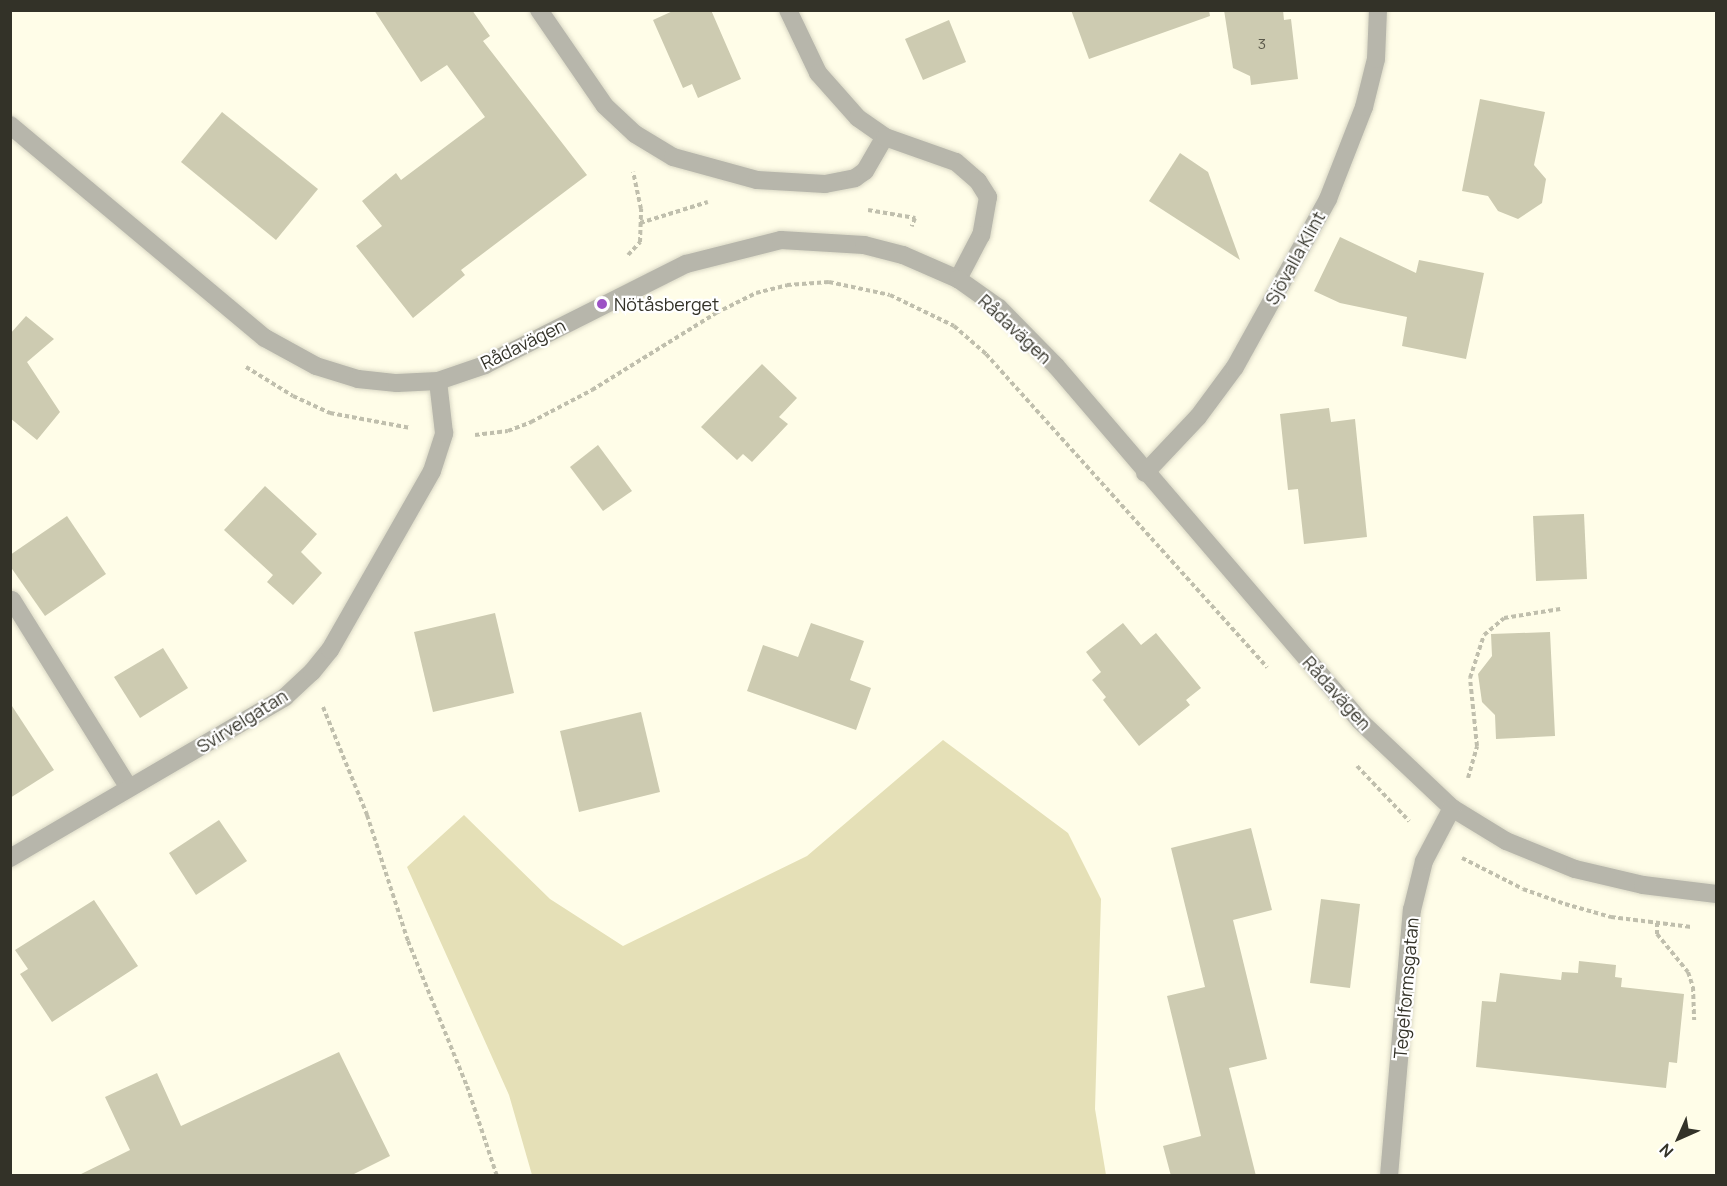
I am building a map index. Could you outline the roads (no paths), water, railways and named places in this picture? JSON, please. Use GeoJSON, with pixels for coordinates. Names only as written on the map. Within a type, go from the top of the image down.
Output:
{"type":"FeatureCollection","features":[{"type":"Feature","properties":{"kind":"street"},"geometry":{"type":"LineString","coordinates":[[539,10],[606,106],[635,134],[673,157],[757,180],[825,184],[845,182],[865,171],[885,137]]}},
{"type":"Feature","properties":{"kind":"street"},"geometry":{"type":"LineString","coordinates":[[788,10],[818,73],[858,118],[885,137],[956,162],[978,181],[988,196],[981,236],[958,279]]}},
{"type":"Feature","properties":{"kind":"street","name":"Sjövalla Klint"},"geometry":{"type":"LineString","coordinates":[[1145,473],[1198,417],[1235,368],[1328,199],[1364,107],[1376,59],[1378,10]]}},
{"type":"Feature","properties":{"kind":"street","name":"Rådavägen"},"geometry":{"type":"LineString","coordinates":[[10,125],[265,338],[316,366],[358,379],[397,383],[438,381],[495,360],[686,264],[743,247],[781,240],[864,245],[903,255],[958,279],[999,308],[1056,366],[1145,473],[1360,721],[1452,807],[1506,841],[1575,869],[1643,885],[1716,894]]}},
{"type":"Feature","properties":{"kind":"street","name":"Svirvelgatan"},"geometry":{"type":"LineString","coordinates":[[10,858],[285,697],[312,672],[330,650],[432,471],[444,433],[438,381]]}},
{"type":"Feature","properties":{"kind":"street"},"geometry":{"type":"LineString","coordinates":[[12,600],[129,788]]}},
{"type":"Feature","properties":{"kind":"street","name":"Tegelformsgatan"},"geometry":{"type":"LineString","coordinates":[[1389,1176],[1412,910],[1424,861],[1452,807]]}},
{"type":"Feature","properties":{"kind":"place","name":"Nötåsberget"},"geometry":{"type":"Point","coordinates":[602,304]}}]}
